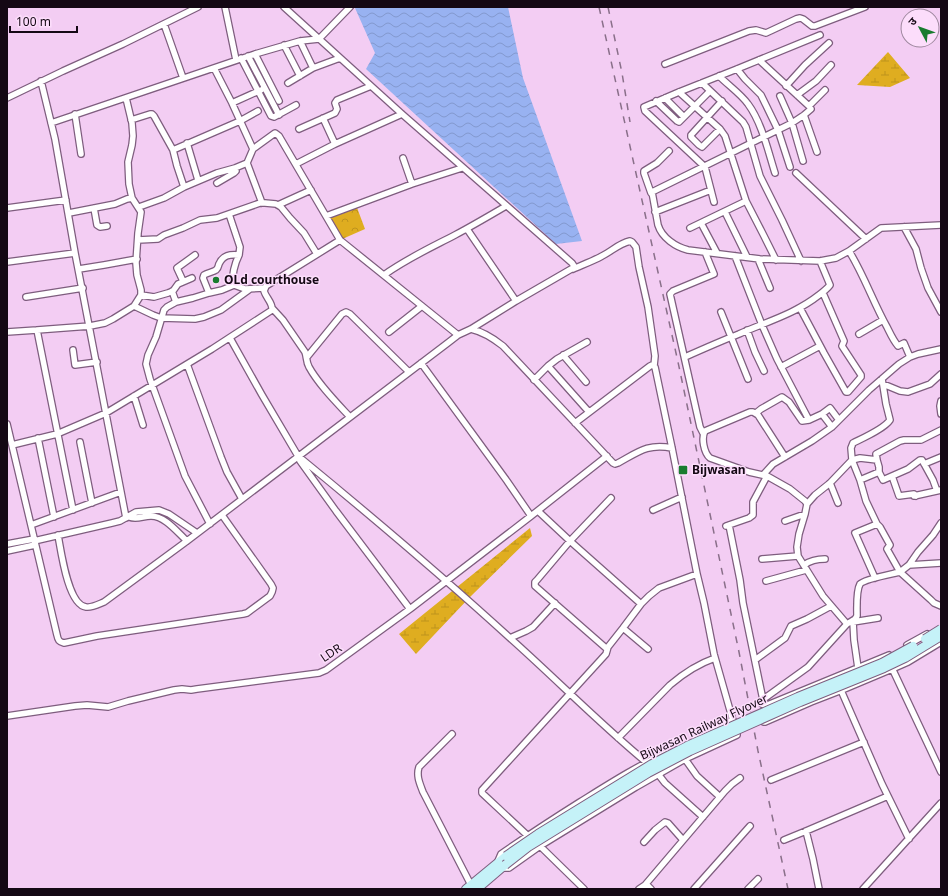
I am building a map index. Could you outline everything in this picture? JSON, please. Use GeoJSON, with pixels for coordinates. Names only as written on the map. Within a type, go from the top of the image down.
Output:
{"type":"FeatureCollection","features":[{"type":"Feature","properties":{"kind":"main road","name":"Bijwasan Railway Flyover"},"geometry":{"type":"LineString","coordinates":[[503,863],[522,845],[538,834],[652,764],[687,746],[798,697],[882,663],[941,629]]}},
{"type":"Feature","properties":{"kind":"main road","name":"Bijwasan Railway Flyover"},"geometry":{"type":"LineString","coordinates":[[471,888],[503,863],[648,773],[690,751],[800,702],[884,668],[905,658],[941,636]]}},
{"type":"Feature","properties":{"kind":"street"},"geometry":{"type":"LineString","coordinates":[[7,98],[198,7]]}},
{"type":"Feature","properties":{"kind":"street"},"geometry":{"type":"LineString","coordinates":[[225,7],[239,59],[271,116],[274,117],[279,115],[296,105]]}},
{"type":"Feature","properties":{"kind":"street"},"geometry":{"type":"LineString","coordinates":[[284,7],[462,168],[572,263],[574,266],[573,269]]}},
{"type":"Feature","properties":{"kind":"street"},"geometry":{"type":"LineString","coordinates":[[51,123],[248,56],[300,41],[319,39],[350,7]]}},
{"type":"Feature","properties":{"kind":"street"},"geometry":{"type":"LineString","coordinates":[[665,64],[756,30],[766,33],[800,18],[812,26],[815,26],[865,7]]}},
{"type":"Feature","properties":{"kind":"street"},"geometry":{"type":"LineString","coordinates":[[164,24],[183,78]]}},
{"type":"Feature","properties":{"kind":"street"},"geometry":{"type":"LineString","coordinates":[[714,202],[705,167],[644,110],[644,106],[820,35]]}},
{"type":"Feature","properties":{"kind":"street"},"geometry":{"type":"LineString","coordinates":[[300,41],[313,68]]}},
{"type":"Feature","properties":{"kind":"street"},"geometry":{"type":"LineString","coordinates":[[786,86],[828,43]]}},
{"type":"Feature","properties":{"kind":"street"},"geometry":{"type":"LineString","coordinates":[[284,45],[300,76]]}},
{"type":"Feature","properties":{"kind":"street"},"geometry":{"type":"LineString","coordinates":[[255,54],[279,115]]}},
{"type":"Feature","properties":{"kind":"street"},"geometry":{"type":"LineString","coordinates":[[248,56],[279,101]]}},
{"type":"Feature","properties":{"kind":"street"},"geometry":{"type":"LineString","coordinates":[[288,83],[313,68],[340,58]]}},
{"type":"Feature","properties":{"kind":"street"},"geometry":{"type":"LineString","coordinates":[[759,60],[809,106]]}},
{"type":"Feature","properties":{"kind":"street"},"geometry":{"type":"LineString","coordinates":[[797,96],[820,77],[831,65]]}},
{"type":"Feature","properties":{"kind":"street"},"geometry":{"type":"LineString","coordinates":[[214,68],[253,149]]}},
{"type":"Feature","properties":{"kind":"street"},"geometry":{"type":"LineString","coordinates":[[737,69],[761,95],[778,130],[790,167]]}},
{"type":"Feature","properties":{"kind":"street"},"geometry":{"type":"LineString","coordinates":[[719,76],[745,100],[755,116],[775,173]]}},
{"type":"Feature","properties":{"kind":"street"},"geometry":{"type":"LineString","coordinates":[[41,81],[69,213],[75,253],[127,517]]}},
{"type":"Feature","properties":{"kind":"street"},"geometry":{"type":"LineString","coordinates":[[702,83],[722,101],[746,127],[760,176],[801,261]]}},
{"type":"Feature","properties":{"kind":"street"},"geometry":{"type":"LineString","coordinates":[[299,129],[336,111],[337,109],[334,103],[337,100],[371,86]]}},
{"type":"Feature","properties":{"kind":"street"},"geometry":{"type":"LineString","coordinates":[[232,103],[268,87]]}},
{"type":"Feature","properties":{"kind":"street"},"geometry":{"type":"LineString","coordinates":[[651,193],[792,123],[811,109],[809,106],[825,90]]}},
{"type":"Feature","properties":{"kind":"street"},"geometry":{"type":"LineString","coordinates":[[656,102],[679,122],[710,91]]}},
{"type":"Feature","properties":{"kind":"street"},"geometry":{"type":"LineString","coordinates":[[679,92],[720,129],[725,136],[746,201],[776,260]]}},
{"type":"Feature","properties":{"kind":"street"},"geometry":{"type":"LineString","coordinates":[[780,96],[792,123],[803,161]]}},
{"type":"Feature","properties":{"kind":"street"},"geometry":{"type":"LineString","coordinates":[[7,332],[90,326],[109,322],[134,306],[141,295],[137,275],[137,259],[141,210],[132,198],[127,167],[133,136],[126,98]]}},
{"type":"Feature","properties":{"kind":"street"},"geometry":{"type":"LineString","coordinates":[[665,98],[684,117]]}},
{"type":"Feature","properties":{"kind":"street"},"geometry":{"type":"LineString","coordinates":[[720,129],[704,146],[699,146],[691,136],[722,101]]}},
{"type":"Feature","properties":{"kind":"street"},"geometry":{"type":"LineString","coordinates":[[172,150],[240,121],[258,111]]}},
{"type":"Feature","properties":{"kind":"street"},"geometry":{"type":"LineString","coordinates":[[75,114],[82,154]]}},
{"type":"Feature","properties":{"kind":"street"},"geometry":{"type":"LineString","coordinates":[[131,120],[150,114],[154,116],[172,150],[184,186]]}},
{"type":"Feature","properties":{"kind":"street"},"geometry":{"type":"LineString","coordinates":[[296,164],[335,144],[402,114]]}},
{"type":"Feature","properties":{"kind":"street"},"geometry":{"type":"LineString","coordinates":[[804,115],[817,152]]}},
{"type":"Feature","properties":{"kind":"street"},"geometry":{"type":"LineString","coordinates":[[323,118],[335,144]]}},
{"type":"Feature","properties":{"kind":"street"},"geometry":{"type":"LineString","coordinates":[[262,203],[247,163],[253,149],[275,133],[279,136],[340,240],[458,335]]}},
{"type":"Feature","properties":{"kind":"street"},"geometry":{"type":"LineString","coordinates":[[188,143],[198,180]]}},
{"type":"Feature","properties":{"kind":"street"},"geometry":{"type":"LineString","coordinates":[[669,151],[656,163],[644,171],[644,173],[651,193],[658,228],[680,248],[758,259],[820,261],[836,258],[850,251],[881,228],[941,225]]}},
{"type":"Feature","properties":{"kind":"street"},"geometry":{"type":"LineString","coordinates":[[403,158],[412,184]]}},
{"type":"Feature","properties":{"kind":"street"},"geometry":{"type":"LineString","coordinates":[[139,207],[164,198],[184,186],[216,172],[235,168],[247,163]]}},
{"type":"Feature","properties":{"kind":"street"},"geometry":{"type":"LineString","coordinates":[[217,183],[234,173],[236,171],[235,168]]}},
{"type":"Feature","properties":{"kind":"street"},"geometry":{"type":"LineString","coordinates":[[326,216],[412,184],[462,168]]}},
{"type":"Feature","properties":{"kind":"street"},"geometry":{"type":"LineString","coordinates":[[796,174],[866,239]]}},
{"type":"Feature","properties":{"kind":"street"},"geometry":{"type":"LineString","coordinates":[[138,240],[158,239],[200,220],[218,218],[262,203],[278,205],[311,190]]}},
{"type":"Feature","properties":{"kind":"street"},"geometry":{"type":"LineString","coordinates":[[655,212],[711,190]]}},
{"type":"Feature","properties":{"kind":"street"},"geometry":{"type":"LineString","coordinates":[[69,213],[115,204],[132,198]]}},
{"type":"Feature","properties":{"kind":"street"},"geometry":{"type":"LineString","coordinates":[[7,208],[66,200]]}},
{"type":"Feature","properties":{"kind":"street"},"geometry":{"type":"LineString","coordinates":[[690,228],[746,201]]}},
{"type":"Feature","properties":{"kind":"street"},"geometry":{"type":"LineString","coordinates":[[278,205],[304,233],[317,254]]}},
{"type":"Feature","properties":{"kind":"street"},"geometry":{"type":"LineString","coordinates":[[384,275],[421,252],[467,229],[506,206]]}},
{"type":"Feature","properties":{"kind":"street"},"geometry":{"type":"LineString","coordinates":[[94,208],[97,225],[100,227],[108,226]]}},
{"type":"Feature","properties":{"kind":"street"},"geometry":{"type":"LineString","coordinates":[[725,212],[747,257]]}},
{"type":"Feature","properties":{"kind":"street"},"geometry":{"type":"LineString","coordinates":[[229,214],[240,247],[235,265],[233,280],[234,285]]}},
{"type":"Feature","properties":{"kind":"street"},"geometry":{"type":"LineString","coordinates":[[701,223],[717,253]]}},
{"type":"Feature","properties":{"kind":"street"},"geometry":{"type":"LineString","coordinates":[[904,227],[916,249],[928,288],[941,312]]}},
{"type":"Feature","properties":{"kind":"street"},"geometry":{"type":"LineString","coordinates":[[467,229],[516,301]]}},
{"type":"Feature","properties":{"kind":"street"},"geometry":{"type":"LineString","coordinates":[[210,524],[185,476],[146,364],[146,360],[157,334],[164,310],[176,302],[234,285],[245,289],[265,288],[340,240]]}},
{"type":"Feature","properties":{"kind":"street"},"geometry":{"type":"LineString","coordinates":[[58,535],[71,591],[75,599],[84,607],[91,607],[104,602],[187,542],[458,335],[471,329],[516,301],[573,269],[604,255],[625,242],[630,241],[633,242],[636,247],[656,356],[654,366],[715,658],[733,720],[737,735],[685,759],[658,774],[540,846],[509,868],[503,863],[501,854],[528,835],[606,786],[646,762],[733,720]]}},
{"type":"Feature","properties":{"kind":"street"},"geometry":{"type":"LineString","coordinates":[[850,251],[862,272],[883,320],[897,345],[904,344],[910,357]]}},
{"type":"Feature","properties":{"kind":"street"},"geometry":{"type":"LineString","coordinates":[[705,252],[714,274],[670,294],[700,427],[703,433],[702,436],[706,452],[710,458],[765,476],[790,488],[806,501],[807,504]]}},
{"type":"Feature","properties":{"kind":"street"},"geometry":{"type":"LineString","coordinates":[[7,262],[75,253]]}},
{"type":"Feature","properties":{"kind":"street"},"geometry":{"type":"LineString","coordinates":[[209,293],[203,278],[204,275],[217,269],[225,256],[230,254],[239,254]]}},
{"type":"Feature","properties":{"kind":"street"},"geometry":{"type":"LineString","coordinates":[[183,281],[177,268],[195,256]]}},
{"type":"Feature","properties":{"kind":"street"},"geometry":{"type":"LineString","coordinates":[[736,256],[762,325],[781,367],[809,420]]}},
{"type":"Feature","properties":{"kind":"street"},"geometry":{"type":"LineString","coordinates":[[79,269],[137,259]]}},
{"type":"Feature","properties":{"kind":"street"},"geometry":{"type":"LineString","coordinates":[[758,259],[770,288]]}},
{"type":"Feature","properties":{"kind":"street"},"geometry":{"type":"LineString","coordinates":[[685,357],[800,308],[830,285],[820,261]]}},
{"type":"Feature","properties":{"kind":"street"},"geometry":{"type":"LineString","coordinates":[[141,295],[154,297],[168,294],[178,284],[192,278]]}},
{"type":"Feature","properties":{"kind":"street"},"geometry":{"type":"LineString","coordinates":[[26,297],[82,288]]}},
{"type":"Feature","properties":{"kind":"street"},"geometry":{"type":"LineString","coordinates":[[265,288],[265,294],[272,308],[283,320],[305,352],[308,366],[316,378],[350,417]]}},
{"type":"Feature","properties":{"kind":"street"},"geometry":{"type":"LineString","coordinates":[[134,306],[161,318],[195,319],[221,310],[250,289]]}},
{"type":"Feature","properties":{"kind":"street"},"geometry":{"type":"LineString","coordinates":[[172,291],[176,302]]}},
{"type":"Feature","properties":{"kind":"street"},"geometry":{"type":"LineString","coordinates":[[800,308],[840,382],[846,392],[848,392],[861,377],[861,375],[842,346],[844,341],[822,292]]}},
{"type":"Feature","properties":{"kind":"street"},"geometry":{"type":"LineString","coordinates":[[389,332],[422,306]]}},
{"type":"Feature","properties":{"kind":"street"},"geometry":{"type":"LineString","coordinates":[[11,448],[38,438],[57,434],[106,413],[230,338],[270,311],[272,308]]}},
{"type":"Feature","properties":{"kind":"street"},"geometry":{"type":"LineString","coordinates":[[307,357],[342,314],[346,312],[350,314],[409,372]]}},
{"type":"Feature","properties":{"kind":"street"},"geometry":{"type":"LineString","coordinates":[[721,312],[748,379]]}},
{"type":"Feature","properties":{"kind":"street"},"geometry":{"type":"LineString","coordinates":[[859,334],[883,320]]}},
{"type":"Feature","properties":{"kind":"street"},"geometry":{"type":"LineString","coordinates":[[471,329],[486,334],[499,342],[613,463],[618,464],[639,451],[648,448],[665,446],[672,448]]}},
{"type":"Feature","properties":{"kind":"street"},"geometry":{"type":"LineString","coordinates":[[37,330],[73,510]]}},
{"type":"Feature","properties":{"kind":"street"},"geometry":{"type":"LineString","coordinates":[[747,330],[764,371]]}},
{"type":"Feature","properties":{"kind":"street"},"geometry":{"type":"LineString","coordinates":[[230,338],[300,461],[410,609]]}},
{"type":"Feature","properties":{"kind":"street"},"geometry":{"type":"LineString","coordinates":[[534,380],[548,366],[563,355],[587,342]]}},
{"type":"Feature","properties":{"kind":"street"},"geometry":{"type":"LineString","coordinates":[[781,367],[820,346]]}},
{"type":"Feature","properties":{"kind":"street"},"geometry":{"type":"LineString","coordinates":[[941,349],[910,357],[896,367],[882,382],[869,390],[832,427],[812,441],[773,464],[765,476],[753,502],[753,515],[749,518],[727,526],[740,580],[743,603],[763,703],[764,722],[892,669],[941,642]]}},
{"type":"Feature","properties":{"kind":"street"},"geometry":{"type":"LineString","coordinates":[[73,350],[75,365],[96,362]]}},
{"type":"Feature","properties":{"kind":"street"},"geometry":{"type":"LineString","coordinates":[[563,355],[586,382]]}},
{"type":"Feature","properties":{"kind":"street"},"geometry":{"type":"LineString","coordinates":[[421,363],[531,516]]}},
{"type":"Feature","properties":{"kind":"street"},"geometry":{"type":"LineString","coordinates":[[187,364],[227,472],[242,499]]}},
{"type":"Feature","properties":{"kind":"street"},"geometry":{"type":"LineString","coordinates":[[548,366],[589,412]]}},
{"type":"Feature","properties":{"kind":"street"},"geometry":{"type":"LineString","coordinates":[[575,423],[650,366],[654,366]]}},
{"type":"Feature","properties":{"kind":"street"},"geometry":{"type":"LineString","coordinates":[[882,382],[908,392],[930,384],[941,374]]}},
{"type":"Feature","properties":{"kind":"street"},"geometry":{"type":"LineString","coordinates":[[882,382],[890,420],[886,425],[853,443],[851,448],[852,460],[866,501],[877,524],[890,545],[887,549],[900,572],[934,603],[941,606]]}},
{"type":"Feature","properties":{"kind":"street"},"geometry":{"type":"LineString","coordinates":[[134,396],[143,425]]}},
{"type":"Feature","properties":{"kind":"street"},"geometry":{"type":"LineString","coordinates":[[756,413],[782,397],[789,402],[802,421],[809,420],[822,414],[830,408],[839,420]]}},
{"type":"Feature","properties":{"kind":"street"},"geometry":{"type":"LineString","coordinates":[[941,401],[941,414]]}},
{"type":"Feature","properties":{"kind":"street"},"geometry":{"type":"LineString","coordinates":[[703,433],[750,412],[756,413],[785,457]]}},
{"type":"Feature","properties":{"kind":"street"},"geometry":{"type":"LineString","coordinates":[[822,414],[832,427]]}},
{"type":"Feature","properties":{"kind":"street"},"geometry":{"type":"LineString","coordinates":[[7,424],[11,448],[57,635],[61,642],[64,643],[97,636],[200,620],[238,616],[247,613],[270,596],[272,588],[264,573],[222,515]]}},
{"type":"Feature","properties":{"kind":"street"},"geometry":{"type":"LineString","coordinates":[[892,476],[899,496],[914,494],[914,496],[939,490],[922,460],[908,470],[892,476],[883,480],[879,472],[876,454],[895,443],[904,440],[921,440],[941,430]]}},
{"type":"Feature","properties":{"kind":"street"},"geometry":{"type":"LineString","coordinates":[[38,438],[54,517]]}},
{"type":"Feature","properties":{"kind":"street"},"geometry":{"type":"LineString","coordinates":[[80,442],[92,503]]}},
{"type":"Feature","properties":{"kind":"street"},"geometry":{"type":"LineString","coordinates":[[298,456],[396,537],[646,762]]}},
{"type":"Feature","properties":{"kind":"street","name":"LDR"},"geometry":{"type":"LineString","coordinates":[[7,716],[87,705],[108,708],[128,701],[178,689],[197,689],[320,673],[329,669],[410,609],[607,456]]}},
{"type":"Feature","properties":{"kind":"street"},"geometry":{"type":"LineString","coordinates":[[924,464],[941,457]]}},
{"type":"Feature","properties":{"kind":"street"},"geometry":{"type":"LineString","coordinates":[[847,624],[818,589],[798,556],[797,547],[799,534],[807,504],[852,460],[860,458],[878,460]]}},
{"type":"Feature","properties":{"kind":"street"},"geometry":{"type":"LineString","coordinates":[[860,480],[879,472]]}},
{"type":"Feature","properties":{"kind":"street"},"geometry":{"type":"LineString","coordinates":[[830,483],[838,503]]}},
{"type":"Feature","properties":{"kind":"street"},"geometry":{"type":"LineString","coordinates":[[31,525],[121,492]]}},
{"type":"Feature","properties":{"kind":"street"},"geometry":{"type":"LineString","coordinates":[[653,510],[682,497]]}},
{"type":"Feature","properties":{"kind":"street"},"geometry":{"type":"LineString","coordinates":[[607,648],[535,586],[535,582],[611,498]]}},
{"type":"Feature","properties":{"kind":"street"},"geometry":{"type":"LineString","coordinates":[[7,551],[34,541],[112,523],[136,512],[159,510],[169,514],[197,533]]}},
{"type":"Feature","properties":{"kind":"street"},"geometry":{"type":"LineString","coordinates":[[538,511],[570,542],[641,604]]}},
{"type":"Feature","properties":{"kind":"street"},"geometry":{"type":"LineString","coordinates":[[785,521],[805,514]]}},
{"type":"Feature","properties":{"kind":"street"},"geometry":{"type":"LineString","coordinates":[[127,517],[136,519],[150,516],[160,518],[187,542]]}},
{"type":"Feature","properties":{"kind":"street"},"geometry":{"type":"LineString","coordinates":[[858,668],[853,634],[853,621],[857,616],[858,591],[860,584],[866,580],[900,572],[909,565],[918,552],[933,536],[941,523]]}},
{"type":"Feature","properties":{"kind":"street"},"geometry":{"type":"LineString","coordinates":[[875,578],[854,533],[877,524]]}},
{"type":"Feature","properties":{"kind":"street"},"geometry":{"type":"LineString","coordinates":[[7,544],[34,541]]}},
{"type":"Feature","properties":{"kind":"street"},"geometry":{"type":"LineString","coordinates":[[762,559],[798,556]]}},
{"type":"Feature","properties":{"kind":"street"},"geometry":{"type":"LineString","coordinates":[[766,581],[805,568],[810,561],[825,559]]}},
{"type":"Feature","properties":{"kind":"street"},"geometry":{"type":"LineString","coordinates":[[909,565],[941,563]]}},
{"type":"Feature","properties":{"kind":"street"},"geometry":{"type":"LineString","coordinates":[[528,835],[482,793],[482,791],[606,654],[607,648],[648,596],[659,588],[697,574]]}},
{"type":"Feature","properties":{"kind":"street"},"geometry":{"type":"LineString","coordinates":[[510,638],[530,629],[555,603]]}},
{"type":"Feature","properties":{"kind":"street"},"geometry":{"type":"LineString","coordinates":[[755,660],[785,638],[791,626],[831,606]]}},
{"type":"Feature","properties":{"kind":"street"},"geometry":{"type":"LineString","coordinates":[[763,703],[808,667],[847,624],[853,621],[878,618]]}},
{"type":"Feature","properties":{"kind":"street"},"geometry":{"type":"LineString","coordinates":[[763,703],[765,706],[887,656],[941,626]]}},
{"type":"Feature","properties":{"kind":"street"},"geometry":{"type":"LineString","coordinates":[[623,628],[648,649]]}},
{"type":"Feature","properties":{"kind":"street"},"geometry":{"type":"LineString","coordinates":[[887,656],[941,772]]}},
{"type":"Feature","properties":{"kind":"street"},"geometry":{"type":"LineString","coordinates":[[618,738],[670,684],[689,670],[715,658]]}},
{"type":"Feature","properties":{"kind":"street"},"geometry":{"type":"LineString","coordinates":[[836,677],[888,796],[909,839]]}},
{"type":"Feature","properties":{"kind":"street"},"geometry":{"type":"LineString","coordinates":[[452,734],[419,767],[418,776],[423,792],[471,888]]}},
{"type":"Feature","properties":{"kind":"street"},"geometry":{"type":"LineString","coordinates":[[771,780],[864,742]]}},
{"type":"Feature","properties":{"kind":"street"},"geometry":{"type":"LineString","coordinates":[[685,759],[697,776],[720,797]]}},
{"type":"Feature","properties":{"kind":"street"},"geometry":{"type":"LineString","coordinates":[[658,774],[703,817]]}},
{"type":"Feature","properties":{"kind":"street"},"geometry":{"type":"LineString","coordinates":[[640,889],[720,797],[740,778]]}},
{"type":"Feature","properties":{"kind":"street"},"geometry":{"type":"LineString","coordinates":[[784,840],[888,796]]}},
{"type":"Feature","properties":{"kind":"street"},"geometry":{"type":"LineString","coordinates":[[863,889],[941,803]]}},
{"type":"Feature","properties":{"kind":"street"},"geometry":{"type":"LineString","coordinates":[[644,842],[665,822],[668,823],[683,840]]}},
{"type":"Feature","properties":{"kind":"street"},"geometry":{"type":"LineString","coordinates":[[694,889],[750,826]]}},
{"type":"Feature","properties":{"kind":"street"},"geometry":{"type":"LineString","coordinates":[[806,831],[819,889]]}},
{"type":"Feature","properties":{"kind":"street"},"geometry":{"type":"LineString","coordinates":[[540,846],[584,889]]}},
{"type":"Feature","properties":{"kind":"street"},"geometry":{"type":"LineString","coordinates":[[748,889],[758,879]]}},
{"type":"Feature","properties":{"kind":"street"},"geometry":{"type":"LineString","coordinates":[[645,884],[651,889]]}},
{"type":"Feature","properties":{"kind":"green space"},"geometry":{"type":"Polygon","coordinates":[[[888,52],[910,78],[890,87],[857,85],[888,52]]]}},
{"type":"Feature","properties":{"kind":"green space"},"geometry":{"type":"Polygon","coordinates":[[[356,205],[365,229],[340,240],[326,216],[356,205]]]}},
{"type":"Feature","properties":{"kind":"green space"},"geometry":{"type":"Polygon","coordinates":[[[530,528],[532,536],[469,598],[416,654],[399,634],[530,528]]]}},
{"type":"Feature","properties":{"kind":"water"},"geometry":{"type":"Polygon","coordinates":[[[508,7],[523,78],[582,241],[556,244],[366,69],[375,53],[355,8],[508,7]]]}},
{"type":"Feature","properties":{"kind":"railway"},"geometry":{"type":"LineString","coordinates":[[599,7],[678,362],[788,889]]}},
{"type":"Feature","properties":{"kind":"railway"},"geometry":{"type":"LineString","coordinates":[[608,7],[622,73],[630,122]]}},
{"type":"Feature","properties":{"kind":"place","name":"OLd courthouse"},"geometry":{"type":"Point","coordinates":[216,280]}},
{"type":"Feature","properties":{"kind":"place","name":"Bijwasan"},"geometry":{"type":"Point","coordinates":[683,470]}}]}
